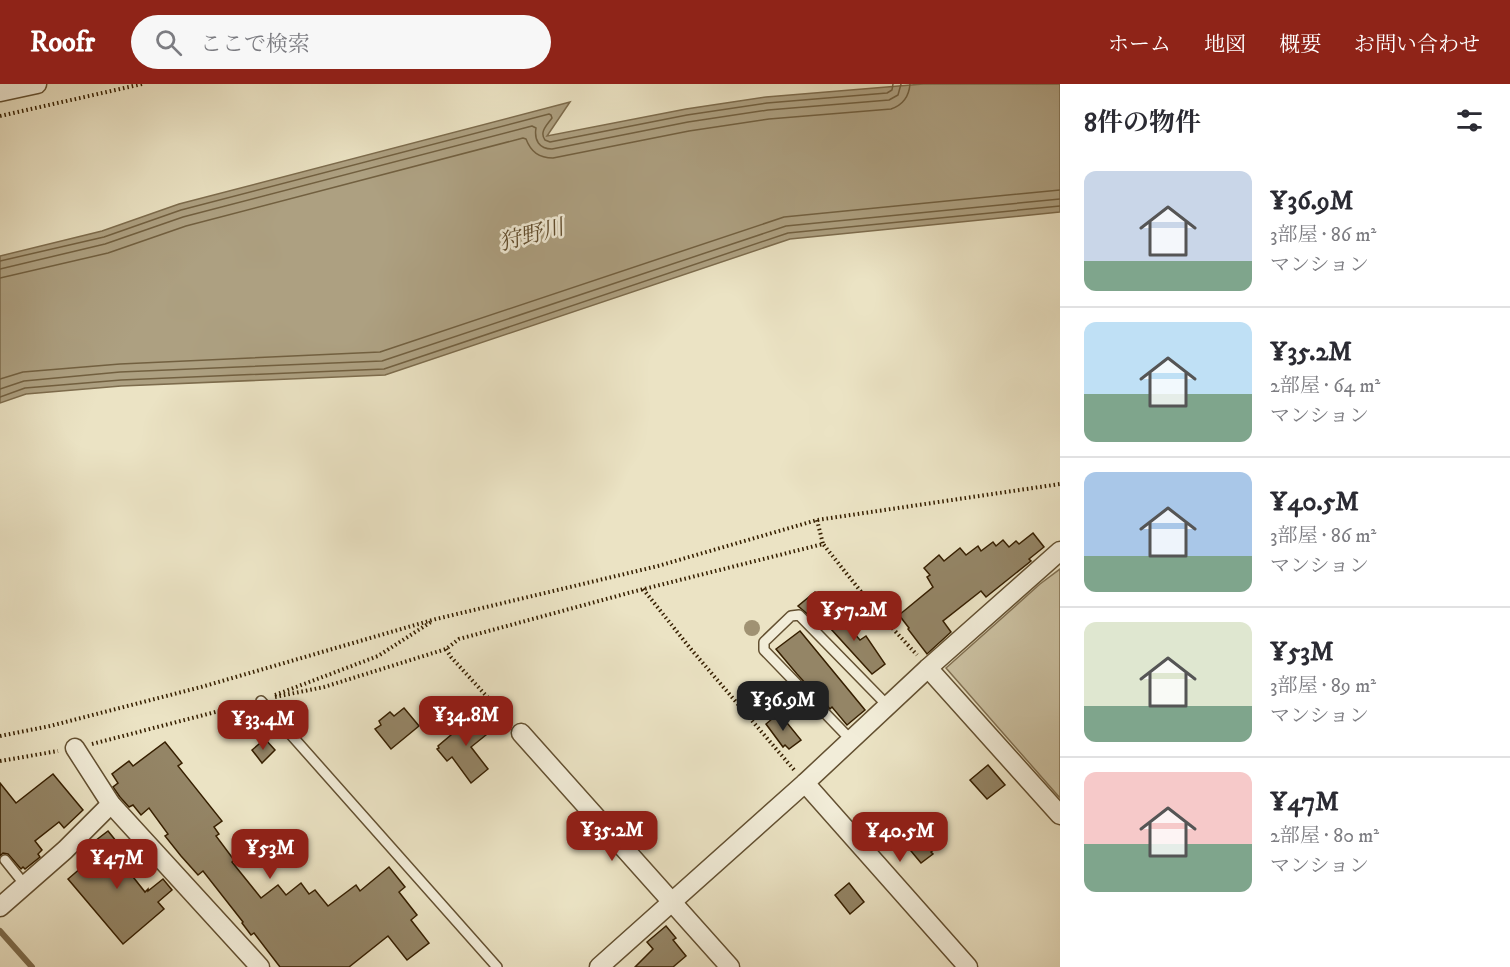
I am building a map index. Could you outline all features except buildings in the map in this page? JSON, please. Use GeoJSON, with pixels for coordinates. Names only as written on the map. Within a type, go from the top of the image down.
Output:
{"type":"FeatureCollection","features":[{"type":"Feature","properties":{"kind":"street"},"geometry":{"type":"LineString","coordinates":[[0,92],[37,84]]}},
{"type":"Feature","properties":{"kind":"street"},"geometry":{"type":"LineString","coordinates":[[604,966],[887,705],[1060,551]]}},
{"type":"Feature","properties":{"kind":"street"},"geometry":{"type":"LineString","coordinates":[[928,668],[1060,815]]}},
{"type":"Feature","properties":{"kind":"street"},"geometry":{"type":"LineString","coordinates":[[521,733],[730,967]]}},
{"type":"Feature","properties":{"kind":"street"},"geometry":{"type":"LineString","coordinates":[[75,748],[111,804],[260,967]]}},
{"type":"Feature","properties":{"kind":"street"},"geometry":{"type":"LineString","coordinates":[[805,783],[968,967]]}},
{"type":"Feature","properties":{"kind":"street"},"geometry":{"type":"LineString","coordinates":[[0,907],[65,850],[111,804]]}},
{"type":"Feature","properties":{"kind":"lane"},"geometry":{"type":"LineString","coordinates":[[850,740],[764,650],[764,642],[791,616],[799,615],[887,705]]}},
{"type":"Feature","properties":{"kind":"lane"},"geometry":{"type":"LineString","coordinates":[[261,701],[497,967]]}},
{"type":"Feature","properties":{"kind":"lane"},"geometry":{"type":"LineString","coordinates":[[5,860],[25,885]]}},
{"type":"Feature","properties":{"kind":"path"},"geometry":{"type":"LineString","coordinates":[[0,116],[142,84]]}},
{"type":"Feature","properties":{"kind":"path"},"geometry":{"type":"LineString","coordinates":[[0,736],[50,726],[201,687],[436,619],[658,566],[818,520],[1060,484]]}},
{"type":"Feature","properties":{"kind":"path"},"geometry":{"type":"LineString","coordinates":[[818,520],[824,544],[874,608],[928,668]]}},
{"type":"Feature","properties":{"kind":"path"},"geometry":{"type":"LineString","coordinates":[[0,761],[75,748],[324,687],[446,649],[459,639],[643,589],[824,544]]}},
{"type":"Feature","properties":{"kind":"path"},"geometry":{"type":"LineString","coordinates":[[643,589],[805,783]]}},
{"type":"Feature","properties":{"kind":"path"},"geometry":{"type":"LineString","coordinates":[[261,701],[378,656],[436,619]]}},
{"type":"Feature","properties":{"kind":"path"},"geometry":{"type":"LineString","coordinates":[[446,649],[521,733]]}},
{"type":"Feature","properties":{"kind":"shaded area"},"geometry":{"type":"Polygon","coordinates":[[[1060,569],[1060,798],[946,668],[1060,569]]]}},
{"type":"Feature","properties":{"kind":"water","name":"狩野川"},"geometry":{"type":"Polygon","coordinates":[[[923,84],[1060,84],[1060,212],[790,239],[385,375],[121,386],[26,394],[0,403],[0,256],[102,231],[179,204],[570,102],[547,136],[686,109],[766,97],[923,84]]]}},
{"type":"Feature","properties":{"kind":"waterway"},"geometry":{"type":"LineString","coordinates":[[0,931],[32,967]]}}]}
